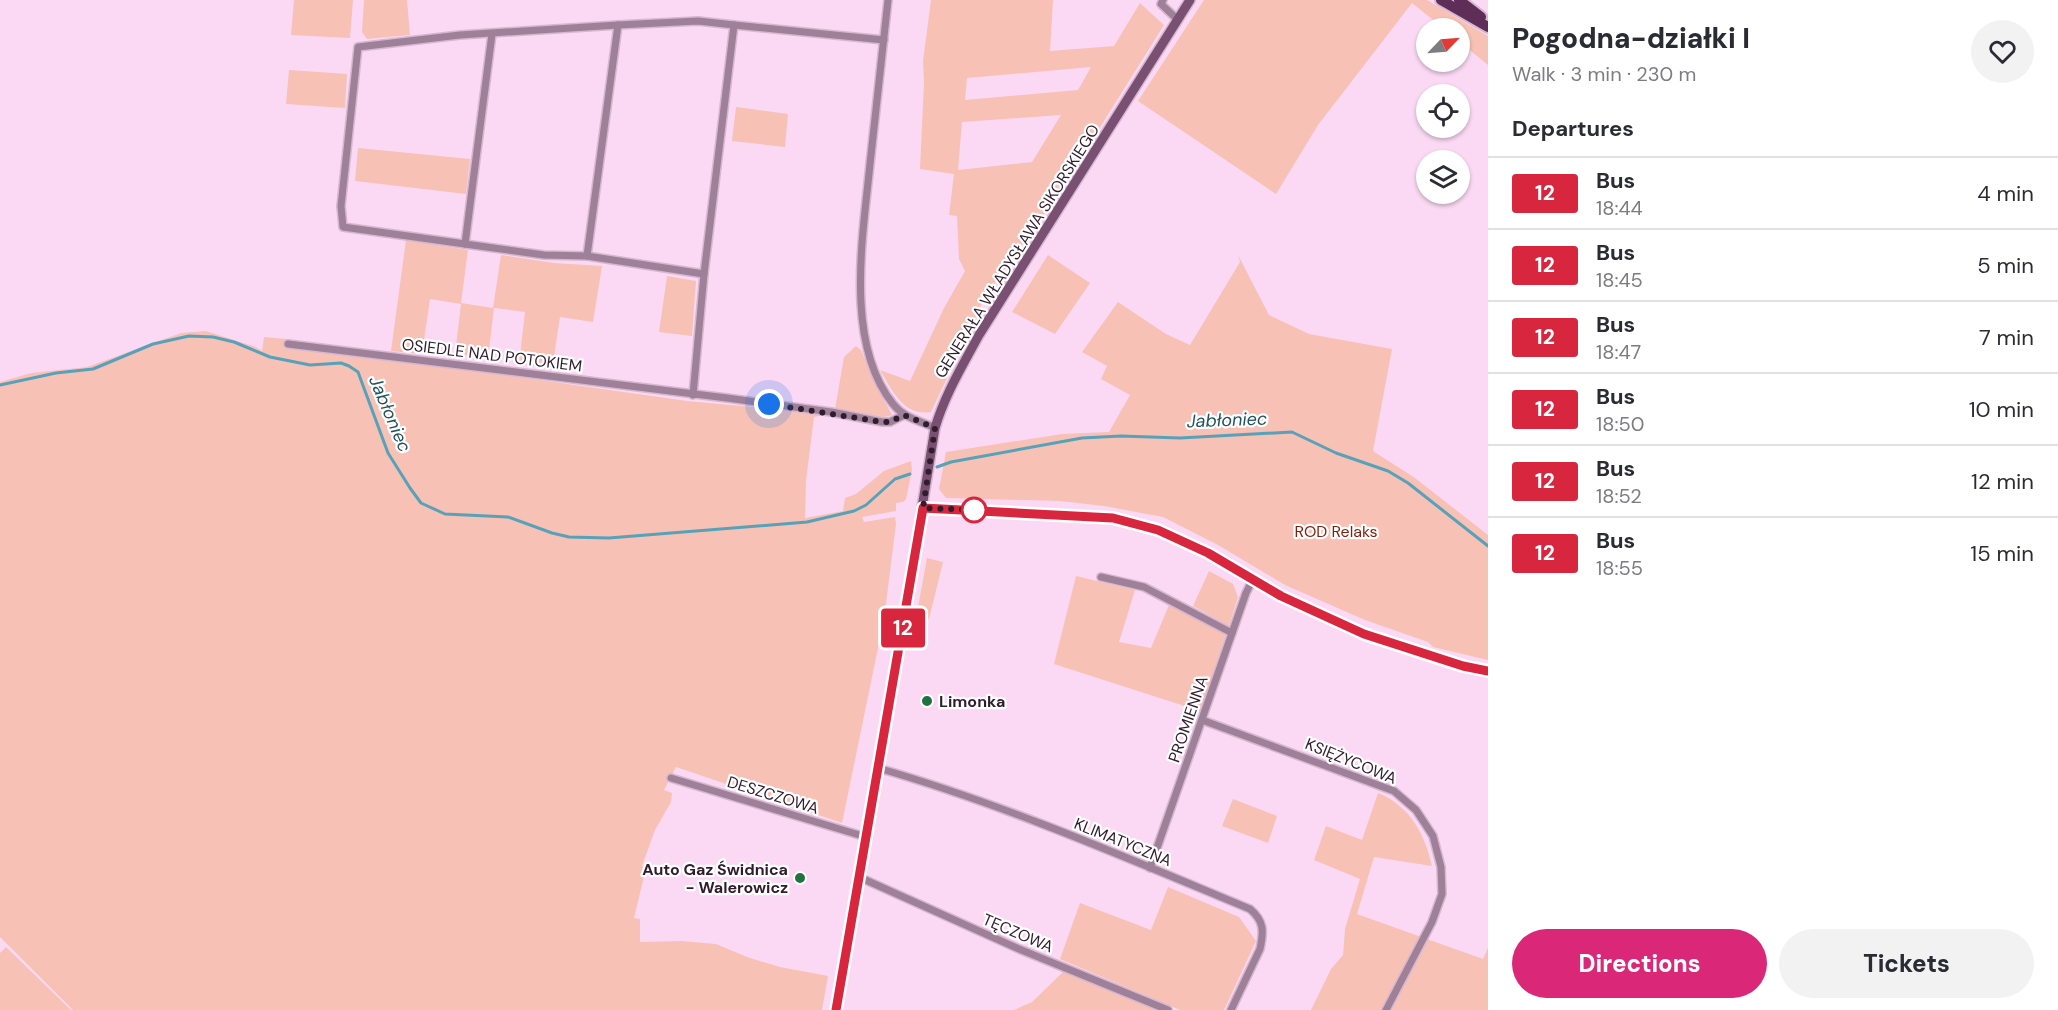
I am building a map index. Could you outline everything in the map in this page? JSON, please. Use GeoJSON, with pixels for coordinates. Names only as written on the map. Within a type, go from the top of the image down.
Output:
{"type":"FeatureCollection","features":[{"type":"Feature","properties":{"kind":"main road"},"geometry":{"type":"LineString","coordinates":[[1441,0],[1488,25]]}},
{"type":"Feature","properties":{"kind":"main road"},"geometry":{"type":"LineString","coordinates":[[1459,0],[1488,25]]}},
{"type":"Feature","properties":{"kind":"street"},"geometry":{"type":"LineString","coordinates":[[888,0],[863,228],[860,292],[865,336],[872,363],[892,403],[904,415],[935,428]]}},
{"type":"Feature","properties":{"kind":"street"},"geometry":{"type":"LineString","coordinates":[[1163,0],[1161,4],[1178,20]]}},
{"type":"Feature","properties":{"kind":"street","name":"GENERAŁA WŁADYSŁAWA SIKORSKIEGO"},"geometry":{"type":"LineString","coordinates":[[836,1010],[862,879],[866,837],[935,428],[940,410],[979,335],[1192,0]]}},
{"type":"Feature","properties":{"kind":"street"},"geometry":{"type":"LineString","coordinates":[[705,274],[587,256],[544,255],[343,227],[340,206],[358,47],[460,35],[698,21],[884,40]]}},
{"type":"Feature","properties":{"kind":"street"},"geometry":{"type":"LineString","coordinates":[[587,256],[618,25]]}},
{"type":"Feature","properties":{"kind":"street"},"geometry":{"type":"LineString","coordinates":[[693,395],[734,25]]}},
{"type":"Feature","properties":{"kind":"street"},"geometry":{"type":"LineString","coordinates":[[465,244],[492,34]]}},
{"type":"Feature","properties":{"kind":"street","name":"OSIEDLE NAD POTOKIEM"},"geometry":{"type":"LineString","coordinates":[[288,344],[821,411],[882,422],[890,422],[904,415]]}},
{"type":"Feature","properties":{"kind":"street"},"geometry":{"type":"LineString","coordinates":[[923,508],[1113,518],[1158,530],[1208,553],[1281,596],[1364,634],[1488,672]]}},
{"type":"Feature","properties":{"kind":"street"},"geometry":{"type":"LineString","coordinates":[[1101,578],[1144,587],[1232,633]]}},
{"type":"Feature","properties":{"kind":"street","name":"PROMIENNA"},"geometry":{"type":"LineString","coordinates":[[1150,868],[1246,593],[1253,579]]}},
{"type":"Feature","properties":{"kind":"street","name":"KSIĘŻYCOWA"},"geometry":{"type":"LineString","coordinates":[[1202,720],[1394,791],[1416,810],[1432,836],[1441,867],[1442,894],[1432,922],[1386,1010]]}},
{"type":"Feature","properties":{"kind":"street","name":"KLIMATYCZNA"},"geometry":{"type":"LineString","coordinates":[[878,768],[982,801],[1250,909],[1258,917],[1263,927],[1260,949],[1231,1010]]}},
{"type":"Feature","properties":{"kind":"street","name":"DESZCZOWA"},"geometry":{"type":"LineString","coordinates":[[671,778],[866,837]]}},
{"type":"Feature","properties":{"kind":"street","name":"TĘCZOWA"},"geometry":{"type":"LineString","coordinates":[[862,879],[1019,949],[1168,1010]]}},
{"type":"Feature","properties":{"kind":"green space"},"geometry":{"type":"Polygon","coordinates":[[[294,0],[353,0],[350,38],[291,35],[294,0]]]}},
{"type":"Feature","properties":{"kind":"green space"},"geometry":{"type":"Polygon","coordinates":[[[364,0],[407,0],[410,35],[367,39],[362,32],[364,0]]]}},
{"type":"Feature","properties":{"kind":"green space"},"geometry":{"type":"Polygon","coordinates":[[[931,0],[1053,0],[1050,51],[1114,46],[1140,3],[1164,25],[1057,196],[985,297],[931,412],[913,410],[906,406],[889,386],[880,370],[910,381],[944,308],[965,271],[959,259],[957,216],[949,215],[954,174],[920,169],[923,61],[931,0]],[[1091,67],[967,78],[965,100],[1078,90],[1091,67]],[[1061,115],[962,122],[958,170],[1032,162],[1061,115]]]}},
{"type":"Feature","properties":{"kind":"green space"},"geometry":{"type":"Polygon","coordinates":[[[1204,0],[1427,0],[1458,18],[1431,18],[1412,3],[1318,125],[1276,194],[1138,101],[1204,0]]]}},
{"type":"Feature","properties":{"kind":"green space"},"geometry":{"type":"Polygon","coordinates":[[[1470,25],[1488,36],[1488,65],[1470,50],[1470,25]]]}},
{"type":"Feature","properties":{"kind":"green space"},"geometry":{"type":"Polygon","coordinates":[[[289,70],[347,74],[345,108],[286,104],[289,70]]]}},
{"type":"Feature","properties":{"kind":"green space"},"geometry":{"type":"Polygon","coordinates":[[[736,107],[788,114],[785,147],[732,141],[736,107]]]}},
{"type":"Feature","properties":{"kind":"green space"},"geometry":{"type":"Polygon","coordinates":[[[358,148],[470,159],[466,194],[355,181],[358,148]]]}},
{"type":"Feature","properties":{"kind":"green space"},"geometry":{"type":"Polygon","coordinates":[[[406,240],[468,250],[461,303],[493,308],[501,255],[554,263],[602,266],[593,322],[560,317],[552,370],[519,363],[525,312],[494,308],[488,358],[455,354],[461,304],[430,299],[422,354],[391,351],[406,240]]]}},
{"type":"Feature","properties":{"kind":"green space"},"geometry":{"type":"Polygon","coordinates":[[[1048,255],[1090,283],[1055,334],[1012,312],[1048,255]]]}},
{"type":"Feature","properties":{"kind":"green space","name":"ROD Relaks"},"geometry":{"type":"Polygon","coordinates":[[[1238,255],[1269,315],[1309,334],[1392,349],[1373,451],[1415,478],[1488,535],[1488,660],[1433,647],[1428,642],[1365,620],[1285,585],[1218,545],[1163,517],[1104,506],[1060,501],[946,498],[939,489],[946,452],[1062,434],[1109,432],[1130,395],[1101,379],[1107,366],[1082,352],[1118,302],[1166,334],[1190,345],[1240,262],[1238,255]]]}},
{"type":"Feature","properties":{"kind":"green space"},"geometry":{"type":"Polygon","coordinates":[[[667,276],[696,281],[692,336],[659,332],[667,276]]]}},
{"type":"Feature","properties":{"kind":"green space"},"geometry":{"type":"Polygon","coordinates":[[[206,331],[262,351],[264,337],[287,339],[286,348],[372,356],[687,401],[830,414],[814,417],[806,481],[805,518],[843,511],[845,498],[856,494],[884,471],[911,461],[912,470],[906,499],[896,503],[896,511],[862,517],[864,522],[895,517],[896,524],[884,619],[842,823],[676,767],[664,790],[672,793],[671,802],[655,830],[642,866],[646,868],[634,918],[640,919],[640,942],[681,941],[716,944],[780,967],[828,976],[822,1010],[73,1010],[0,937],[0,382],[31,373],[87,367],[181,333],[206,331]]]}},
{"type":"Feature","properties":{"kind":"green space"},"geometry":{"type":"Polygon","coordinates":[[[856,346],[861,350],[892,415],[871,417],[835,409],[844,357],[856,346]]]}},
{"type":"Feature","properties":{"kind":"green space"},"geometry":{"type":"Polygon","coordinates":[[[927,558],[943,562],[929,619],[923,617],[919,630],[914,629],[927,558]]]}},
{"type":"Feature","properties":{"kind":"green space"},"geometry":{"type":"Polygon","coordinates":[[[1209,571],[1233,584],[1238,597],[1229,626],[1193,606],[1209,571]]]}},
{"type":"Feature","properties":{"kind":"green space"},"geometry":{"type":"Polygon","coordinates":[[[1076,576],[1135,590],[1119,642],[1151,648],[1169,605],[1226,635],[1200,711],[1054,664],[1076,576]]]}},
{"type":"Feature","properties":{"kind":"green space"},"geometry":{"type":"Polygon","coordinates":[[[1378,793],[1399,805],[1414,822],[1425,843],[1432,866],[1374,857],[1357,914],[1483,959],[1488,948],[1488,1010],[1311,1010],[1331,969],[1343,955],[1345,929],[1360,879],[1314,860],[1326,826],[1362,840],[1378,793]]]}},
{"type":"Feature","properties":{"kind":"green space"},"geometry":{"type":"Polygon","coordinates":[[[1233,799],[1277,816],[1268,843],[1222,826],[1233,799]]]}},
{"type":"Feature","properties":{"kind":"green space"},"geometry":{"type":"Polygon","coordinates":[[[1168,887],[1239,917],[1256,941],[1224,1010],[1180,1010],[1060,959],[1080,903],[1151,930],[1168,887]]]}},
{"type":"Feature","properties":{"kind":"green space"},"geometry":{"type":"Polygon","coordinates":[[[6,947],[71,1010],[0,1010],[0,953],[6,947]]]}},
{"type":"Feature","properties":{"kind":"green space"},"geometry":{"type":"Polygon","coordinates":[[[1063,972],[1159,1010],[1014,1010],[1032,1002],[1063,972]]]}},
{"type":"Feature","properties":{"kind":"waterway","name":"Jabłoniec"},"geometry":{"type":"LineString","coordinates":[[0,385],[56,373],[93,369],[153,344],[189,336],[213,337],[234,342],[270,357],[310,365],[341,363],[358,372],[388,453],[421,503],[445,514],[508,517],[569,537],[609,538],[807,522],[854,511],[866,505],[895,479],[910,474]]}},
{"type":"Feature","properties":{"kind":"waterway","name":"Jabłoniec"},"geometry":{"type":"LineString","coordinates":[[937,467],[951,462],[1082,438],[1121,436],[1180,438],[1292,432],[1336,453],[1388,471],[1408,483],[1488,546]]}},
{"type":"Feature","properties":{"kind":"bus line","name":"12"},"geometry":{"type":"LineString","coordinates":[[836,1010],[923,508],[1113,518],[1158,530],[1208,553],[1281,596],[1364,634],[1463,666],[1488,671]]}},
{"type":"Feature","properties":{"kind":"place","name":"Limonka"},"geometry":{"type":"Point","coordinates":[927,701]}},
{"type":"Feature","properties":{"kind":"place","name":"Auto Gaz Świdnica - Walerowicz"},"geometry":{"type":"Point","coordinates":[800,878]}},
{"type":"Feature","properties":{"kind":"route"},"geometry":{"type":"LineString","coordinates":[[769,404],[831,412],[882,422],[890,422],[904,415],[935,428],[923,508],[977,510],[974,510]]}}]}
